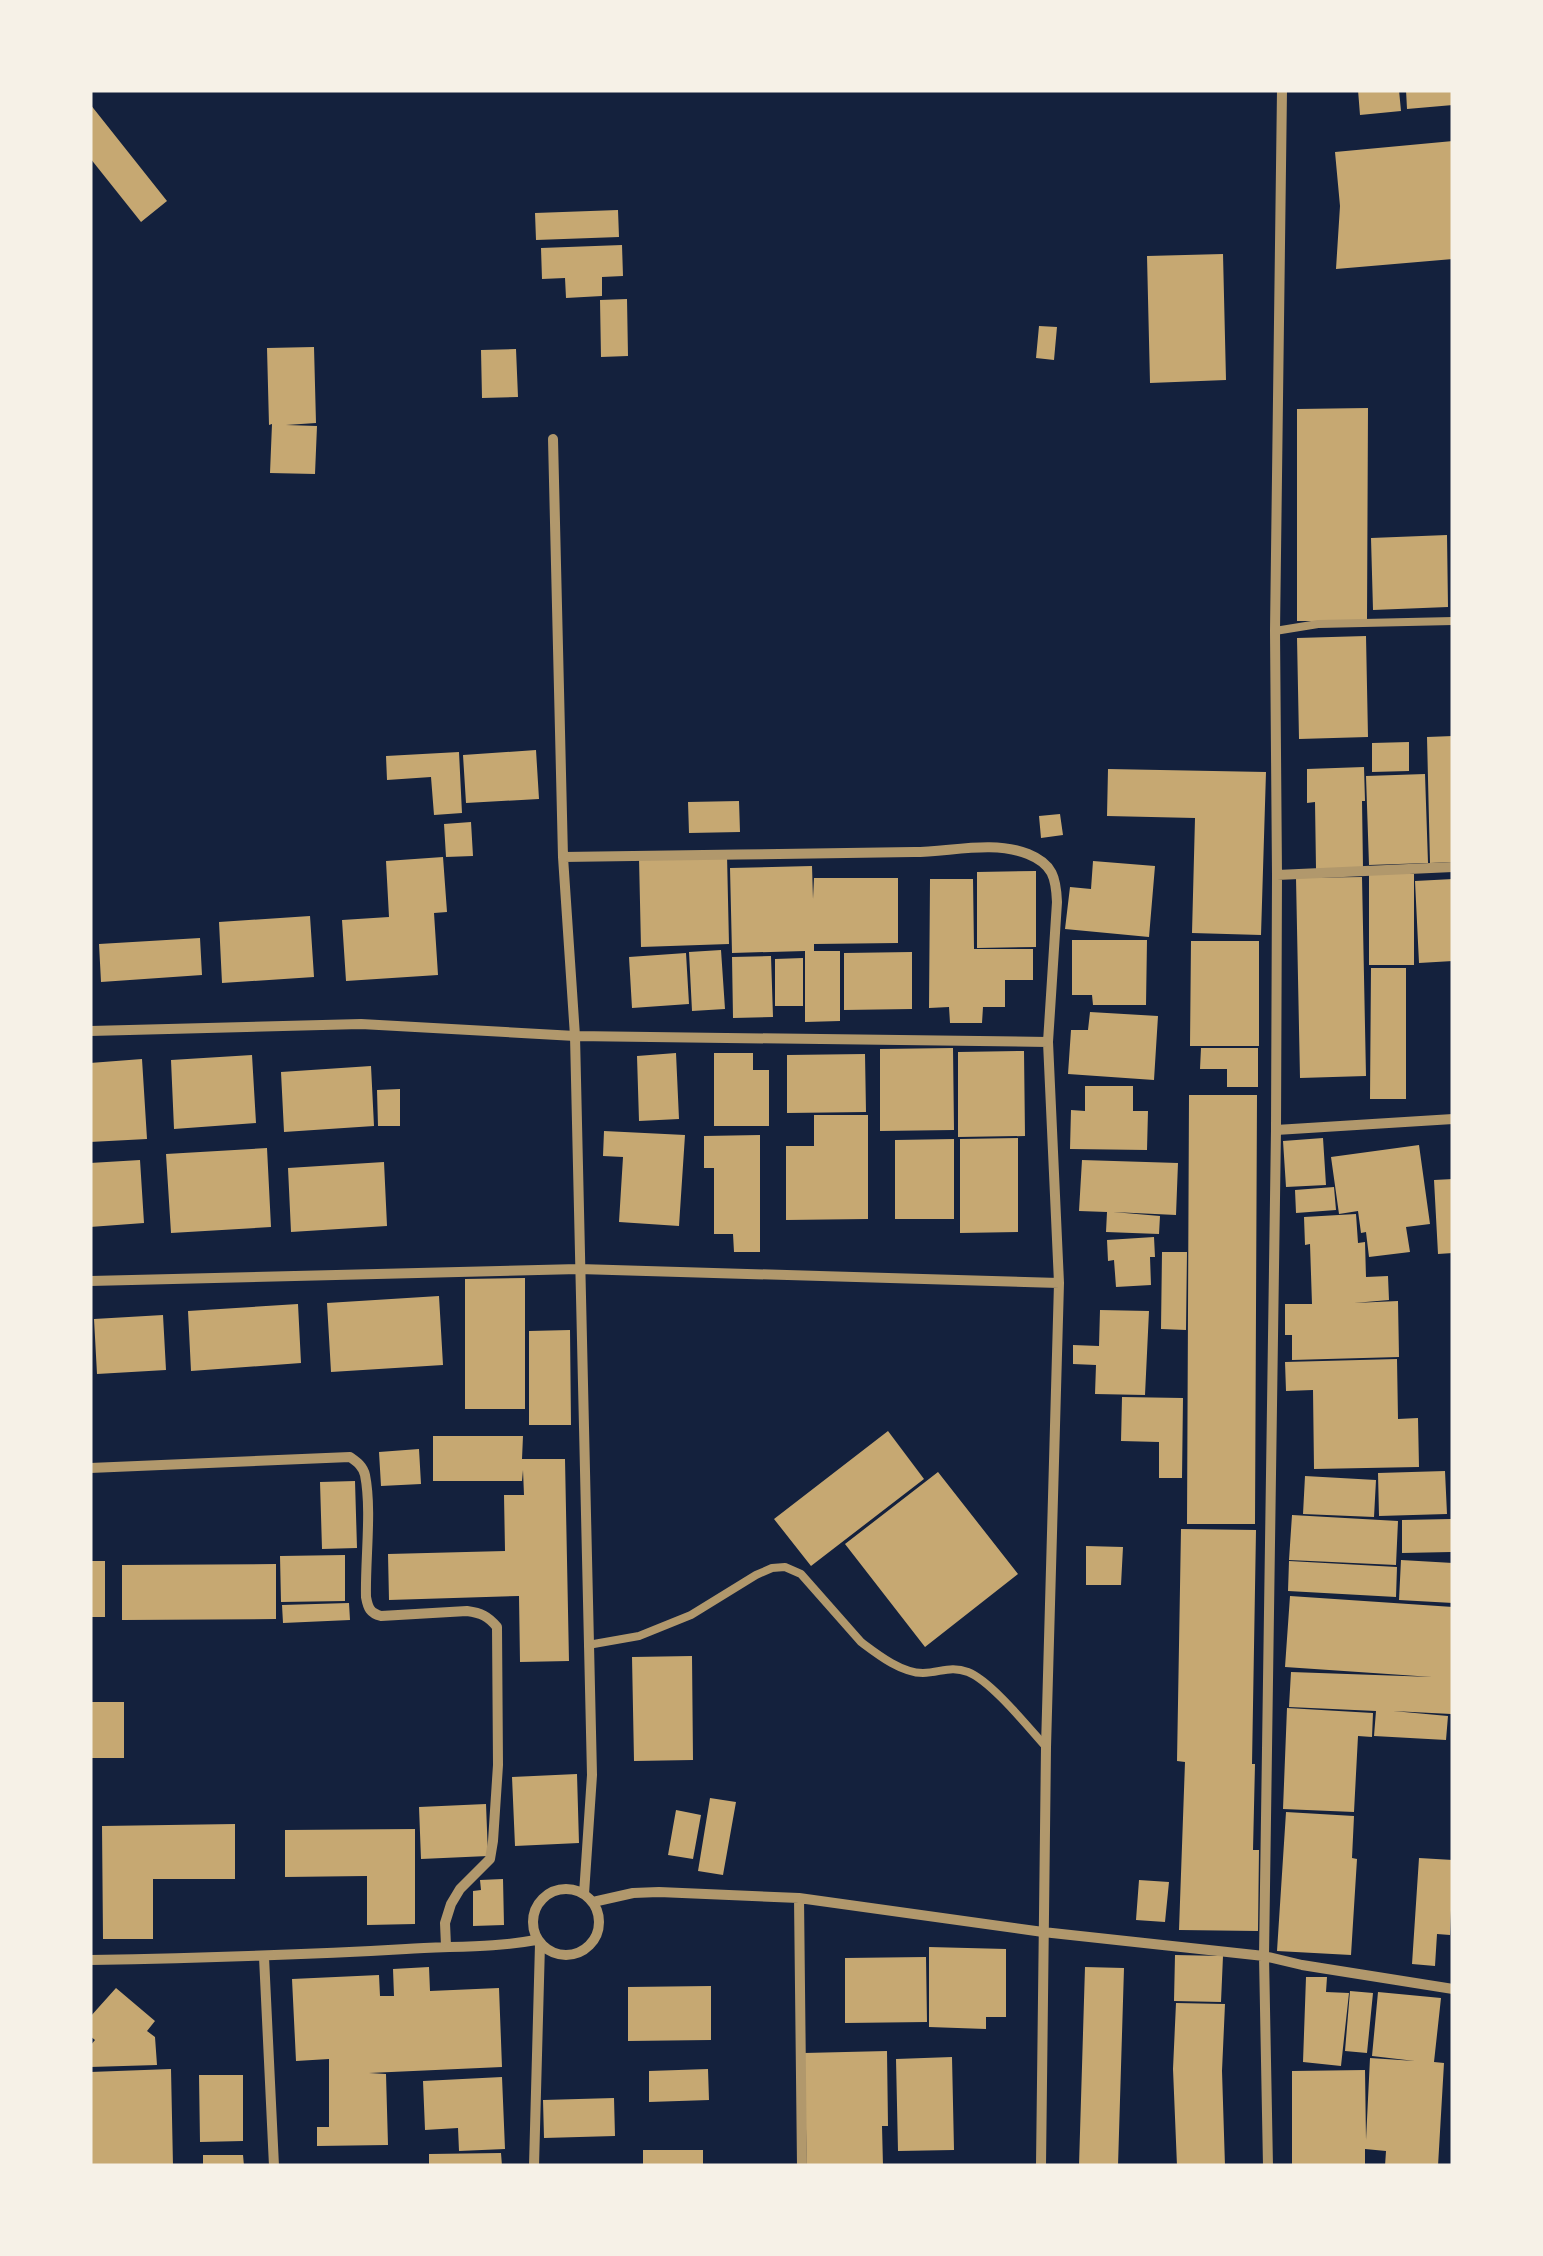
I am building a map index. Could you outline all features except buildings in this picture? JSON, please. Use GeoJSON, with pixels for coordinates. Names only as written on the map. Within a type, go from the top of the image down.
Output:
{"type":"FeatureCollection","features":[{"type":"Feature","properties":{"kind":"street"},"geometry":{"type":"LineString","coordinates":[[1268,2166],[1264,1956],[1276,1130],[1275,631],[1282,90]]}},
{"type":"Feature","properties":{"kind":"street"},"geometry":{"type":"LineString","coordinates":[[90,1960],[264,1957],[538,1942],[550,1952],[564,1956],[578,1954],[590,1946],[597,1934],[600,1921],[589,1898],[592,1775],[576,1036],[563,857],[553,439]]}},
{"type":"Feature","properties":{"kind":"street"},"geometry":{"type":"LineString","coordinates":[[563,857],[1000,848],[1029,854],[1050,868],[1056,880],[1048,1042],[1059,1283],[1046,1746],[1041,2166]]}},
{"type":"Feature","properties":{"kind":"street"},"geometry":{"type":"LineString","coordinates":[[1277,875],[1453,867]]}},
{"type":"Feature","properties":{"kind":"street"},"geometry":{"type":"LineString","coordinates":[[90,1031],[360,1024],[576,1036],[1048,1042]]}},
{"type":"Feature","properties":{"kind":"street"},"geometry":{"type":"LineString","coordinates":[[1276,1130],[1453,1119]]}},
{"type":"Feature","properties":{"kind":"street"},"geometry":{"type":"LineString","coordinates":[[90,1281],[580,1269],[1059,1283]]}},
{"type":"Feature","properties":{"kind":"street"},"geometry":{"type":"LineString","coordinates":[[90,1468],[350,1457],[360,1463],[367,1494],[366,1597],[372,1613],[381,1616],[467,1611],[490,1618],[497,1628],[498,1765],[493,1841],[490,1858],[451,1904],[444,1924],[446,1946]]}},
{"type":"Feature","properties":{"kind":"street"},"geometry":{"type":"LineString","coordinates":[[534,2166],[538,1942],[533,1920],[544,1898],[560,1890],[568,1889],[589,1898],[659,1892],[799,1898],[1043,1932],[1264,1956],[1453,1989]]}},
{"type":"Feature","properties":{"kind":"street"},"geometry":{"type":"LineString","coordinates":[[799,1898],[802,2166]]}},
{"type":"Feature","properties":{"kind":"street"},"geometry":{"type":"LineString","coordinates":[[264,1957],[274,2166]]}},
{"type":"Feature","properties":{"kind":"lane"},"geometry":{"type":"LineString","coordinates":[[1275,631],[1318,624],[1453,621]]}},
{"type":"Feature","properties":{"kind":"lane"},"geometry":{"type":"LineString","coordinates":[[588,1645],[639,1636],[691,1615],[756,1575],[785,1567],[801,1574],[871,1650],[921,1674],[952,1667],[972,1673],[1046,1746]]}}]}
